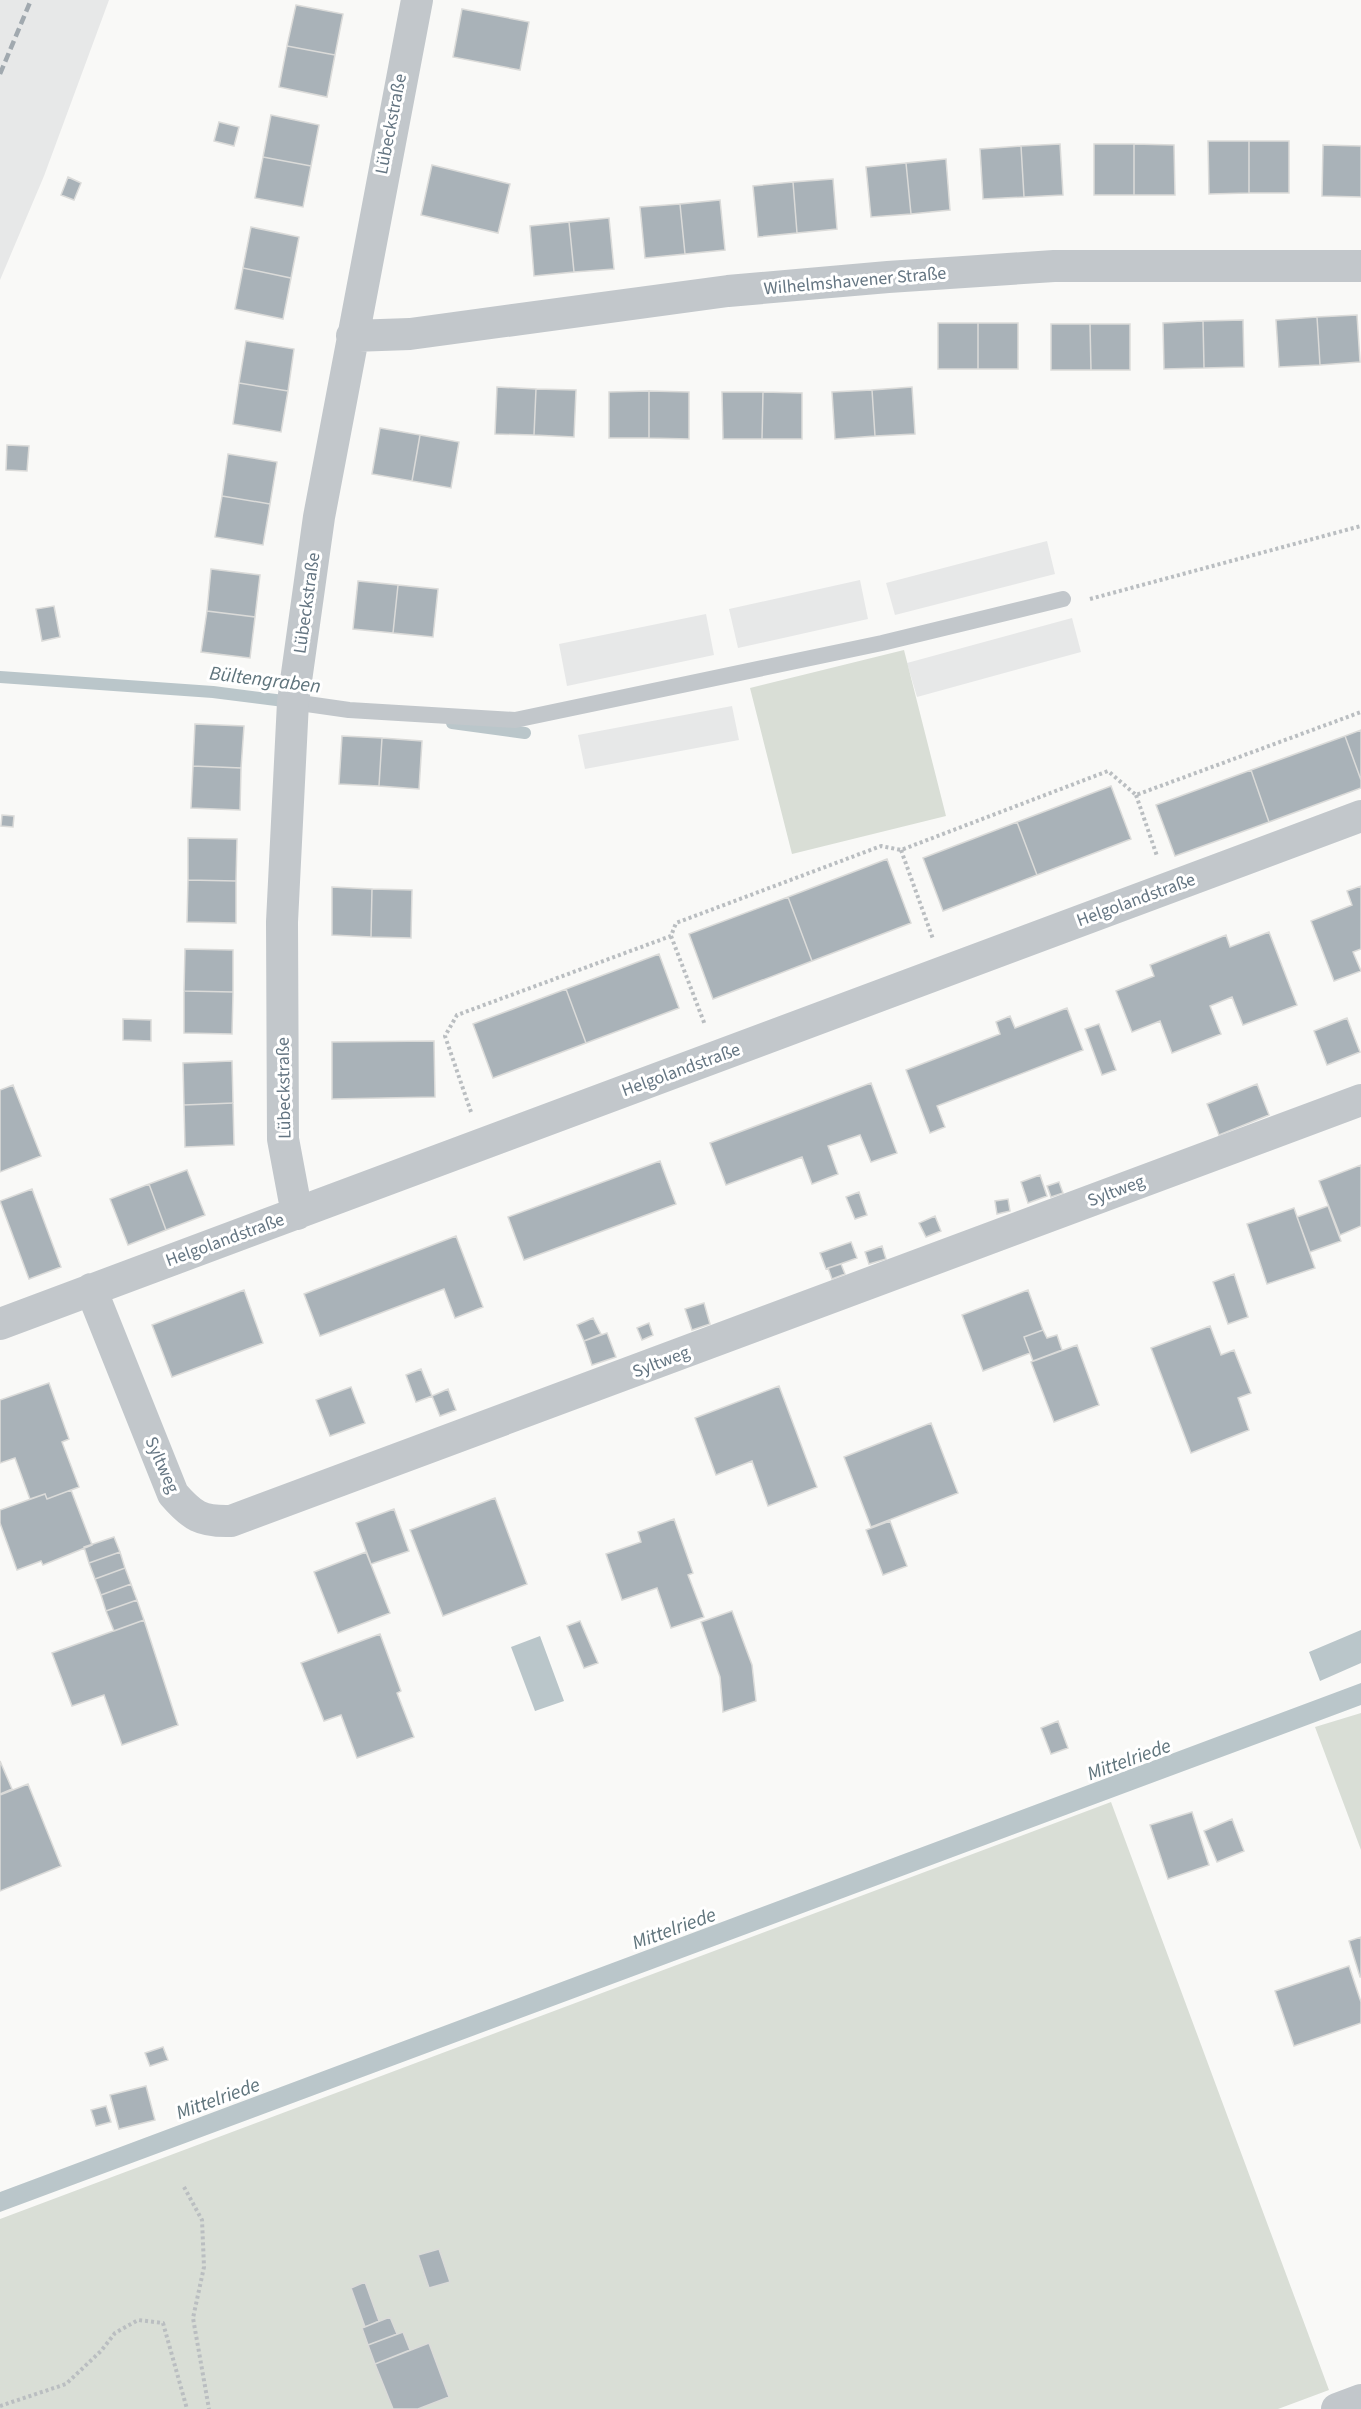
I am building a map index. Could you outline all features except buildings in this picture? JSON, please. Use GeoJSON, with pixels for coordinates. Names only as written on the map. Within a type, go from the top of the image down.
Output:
{"type":"FeatureCollection","features":[{"type":"Feature","properties":{"kind":"street","name":"Lübeckstraße"},"geometry":{"type":"LineString","coordinates":[[297,1214],[283,1139],[282,922],[293,702],[319,517],[417,0]]}},
{"type":"Feature","properties":{"kind":"street","name":"Wilhelmshavener Straße"},"geometry":{"type":"LineString","coordinates":[[352,336],[410,334],[728,291],[888,277],[1054,266],[1361,266]]}},
{"type":"Feature","properties":{"kind":"street","name":"Helgolandstraße"},"geometry":{"type":"LineString","coordinates":[[0,1324],[1361,816]]}},
{"type":"Feature","properties":{"kind":"street","name":"Syltweg"},"geometry":{"type":"LineString","coordinates":[[92,1289],[173,1494],[185,1508],[199,1518],[211,1522],[231,1521],[1361,1100]]}},
{"type":"Feature","properties":{"kind":"street"},"geometry":{"type":"LineString","coordinates":[[1337,2409],[1361,2400]]}},
{"type":"Feature","properties":{"kind":"lane"},"geometry":{"type":"LineString","coordinates":[[293,702],[349,710],[515,720],[882,643],[1063,599]]}},
{"type":"Feature","properties":{"kind":"path"},"geometry":{"type":"LineString","coordinates":[[1063,599],[1079,602],[1361,526]]}},
{"type":"Feature","properties":{"kind":"path"},"geometry":{"type":"LineString","coordinates":[[1136,795],[1361,712]]}},
{"type":"Feature","properties":{"kind":"path"},"geometry":{"type":"LineString","coordinates":[[717,1057],[671,936],[675,923],[881,846],[901,850],[1108,771],[1136,795],[1169,888]]}},
{"type":"Feature","properties":{"kind":"path"},"geometry":{"type":"LineString","coordinates":[[901,850],[945,972]]}},
{"type":"Feature","properties":{"kind":"path"},"geometry":{"type":"LineString","coordinates":[[482,1144],[445,1036],[457,1015],[671,936]]}},
{"type":"Feature","properties":{"kind":"path"},"geometry":{"type":"LineString","coordinates":[[184,2187],[202,2220],[204,2267],[192,2318],[209,2409]]}},
{"type":"Feature","properties":{"kind":"path"},"geometry":{"type":"LineString","coordinates":[[0,2406],[66,2384],[101,2351],[115,2333],[138,2320],[163,2323],[188,2409]]}},
{"type":"Feature","properties":{"kind":"shaded area"},"geometry":{"type":"Polygon","coordinates":[[[0,0],[109,0],[44,176],[0,280],[0,0]]]}},
{"type":"Feature","properties":{"kind":"shaded area"},"geometry":{"type":"Polygon","coordinates":[[[1047,541],[1055,574],[895,615],[886,583],[1047,541]]]}},
{"type":"Feature","properties":{"kind":"shaded area"},"geometry":{"type":"Polygon","coordinates":[[[860,580],[868,619],[738,648],[729,609],[860,580]]]}},
{"type":"Feature","properties":{"kind":"shaded area"},"geometry":{"type":"Polygon","coordinates":[[[706,614],[714,655],[567,686],[559,644],[706,614]]]}},
{"type":"Feature","properties":{"kind":"shaded area"},"geometry":{"type":"Polygon","coordinates":[[[1072,618],[1081,652],[917,697],[907,663],[1072,618]]]}},
{"type":"Feature","properties":{"kind":"shaded area"},"geometry":{"type":"Polygon","coordinates":[[[904,650],[946,816],[792,854],[750,688],[904,650]]]}},
{"type":"Feature","properties":{"kind":"shaded area"},"geometry":{"type":"Polygon","coordinates":[[[732,706],[739,740],[585,769],[578,735],[732,706]]]}},
{"type":"Feature","properties":{"kind":"shaded area"},"geometry":{"type":"Polygon","coordinates":[[[1361,1630],[1361,1663],[1320,1681],[1309,1652],[1361,1630]]]}},
{"type":"Feature","properties":{"kind":"shaded area"},"geometry":{"type":"Polygon","coordinates":[[[540,1636],[564,1701],[535,1711],[511,1647],[540,1636]]]}},
{"type":"Feature","properties":{"kind":"shaded area"},"geometry":{"type":"Polygon","coordinates":[[[1361,1683],[1361,1705],[0,2212],[0,2192],[1361,1683]]]}},
{"type":"Feature","properties":{"kind":"shaded area"},"geometry":{"type":"Polygon","coordinates":[[[1361,1713],[1361,1850],[1315,1727],[1361,1713]]]}},
{"type":"Feature","properties":{"kind":"shaded area"},"geometry":{"type":"Polygon","coordinates":[[[1111,1802],[1329,2390],[1278,2409],[0,2409],[0,2219],[1111,1802]]]}},
{"type":"Feature","properties":{"kind":"waterway","name":"Bültengraben"},"geometry":{"type":"LineString","coordinates":[[0,677],[213,692],[292,702]]}},
{"type":"Feature","properties":{"kind":"waterway","name":"Bültengraben"},"geometry":{"type":"LineString","coordinates":[[452,723],[525,733]]}},
{"type":"Feature","properties":{"kind":"railway"},"geometry":{"type":"LineString","coordinates":[[0,74],[31,0]]}},
{"type":"Feature","properties":{"kind":"water label","name":"Mittelriede"},"geometry":{"type":"Point","coordinates":[1129,1760]}},
{"type":"Feature","properties":{"kind":"water label","name":"Mittelriede"},"geometry":{"type":"Point","coordinates":[674,1929]}},
{"type":"Feature","properties":{"kind":"water label","name":"Mittelriede"},"geometry":{"type":"Point","coordinates":[218,2099]}}]}
